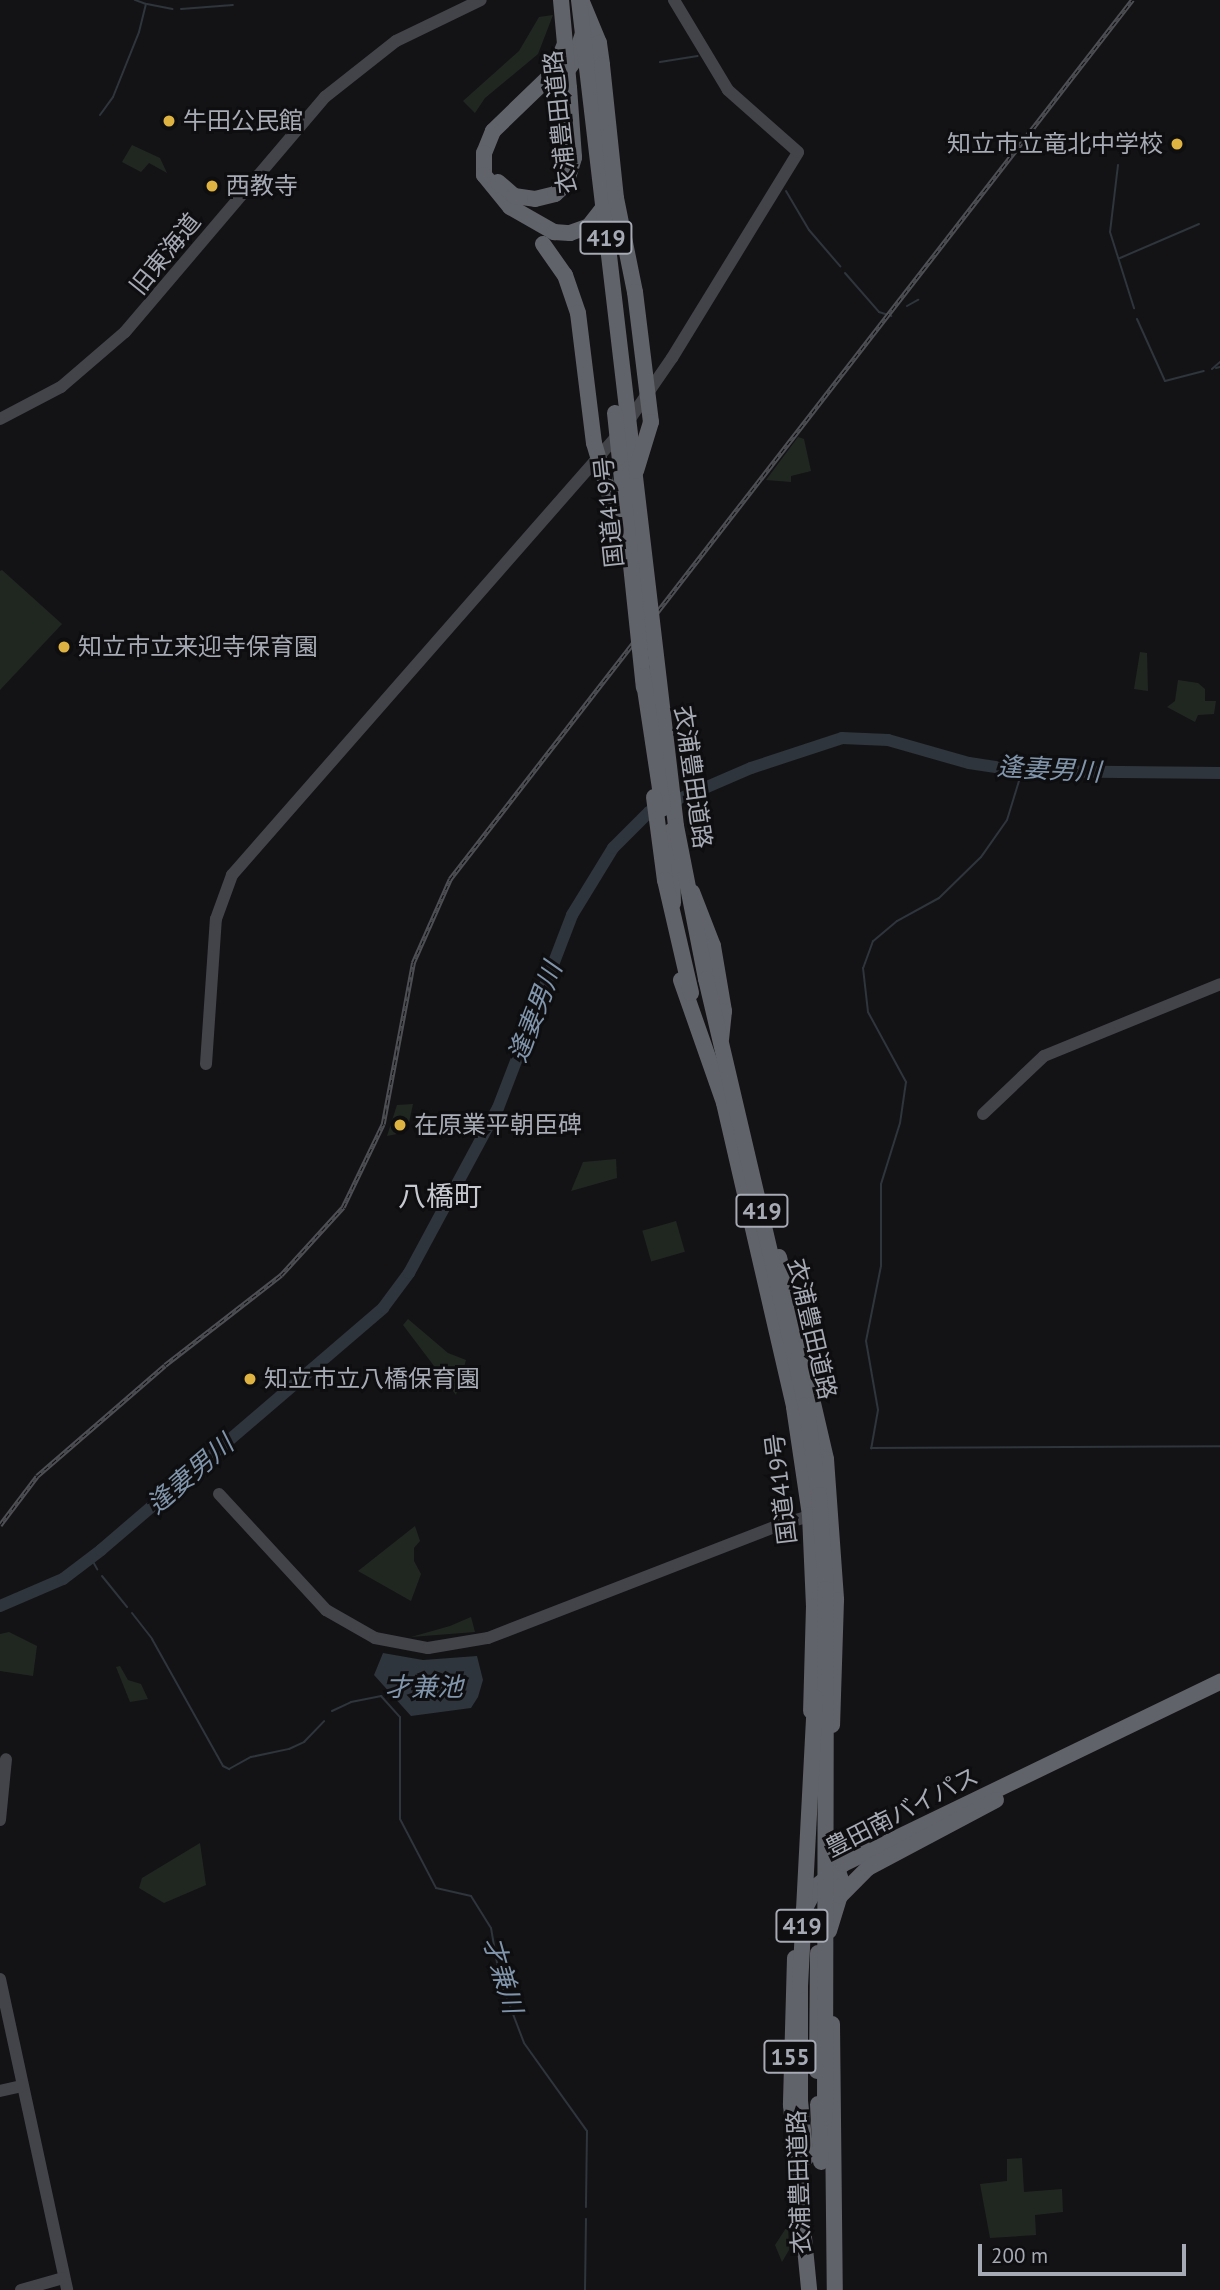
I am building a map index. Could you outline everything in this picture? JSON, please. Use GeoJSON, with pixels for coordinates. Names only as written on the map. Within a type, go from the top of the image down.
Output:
{"type":"FeatureCollection","features":[{"type":"Feature","properties":{"kind":"highway","name":"衣浦豊田道路"},"geometry":{"type":"LineString","coordinates":[[575,1],[563,53],[495,110],[480,133],[473,157],[476,179],[485,196],[543,244],[565,275],[578,313],[594,443],[632,573]]}},
{"type":"Feature","properties":{"kind":"highway","name":"衣浦豊田道路"},"geometry":{"type":"LineString","coordinates":[[575,1],[599,43],[616,198],[635,292],[651,422],[634,477]]}},
{"type":"Feature","properties":{"kind":"highway","name":"衣浦豊田道路"},"geometry":{"type":"LineString","coordinates":[[575,1],[569,88],[574,158],[566,184],[545,198],[514,196],[493,172],[494,145],[574,61],[585,25],[575,1]]}},
{"type":"Feature","properties":{"kind":"highway","name":"衣浦豊田道路"},"geometry":{"type":"LineString","coordinates":[[575,1],[634,477],[650,679],[657,830],[691,993],[706,1042]]}},
{"type":"Feature","properties":{"kind":"highway","name":"衣浦豊田道路"},"geometry":{"type":"LineString","coordinates":[[575,1],[632,573],[694,927],[806,1405],[824,1543],[825,2118],[832,2240]]}},
{"type":"Feature","properties":{"kind":"highway","name":"419"},"geometry":{"type":"LineString","coordinates":[[563,53],[552,74],[493,131],[482,165],[487,184],[538,225],[561,233],[582,230],[607,203],[604,138],[575,1]]}},
{"type":"Feature","properties":{"kind":"highway","name":"国道419号"},"geometry":{"type":"LineString","coordinates":[[623,429],[640,590]]}},
{"type":"Feature","properties":{"kind":"highway","name":"国道419号"},"geometry":{"type":"LineString","coordinates":[[650,679],[673,846],[673,949],[692,1017],[706,1042],[724,1103],[816,1514],[807,1819],[822,1861],[817,1886]]}},
{"type":"Feature","properties":{"kind":"highway","name":"衣浦豊田道路"},"geometry":{"type":"LineString","coordinates":[[650,679],[715,987],[721,1035]]}},
{"type":"Feature","properties":{"kind":"highway","name":"衣浦豊田道路"},"geometry":{"type":"LineString","coordinates":[[650,679],[682,922],[794,1394],[815,1549],[818,2086],[830,2290]]}},
{"type":"Feature","properties":{"kind":"highway","name":"国道419号"},"geometry":{"type":"LineString","coordinates":[[673,846],[713,946],[724,1011],[721,1035],[733,1104],[796,1322],[825,1454],[836,1593],[829,1851],[836,1869],[841,1896]]}},
{"type":"Feature","properties":{"kind":"highway","name":"419"},"geometry":{"type":"LineString","coordinates":[[825,1454],[818,1477],[816,1514],[827,1567],[836,1593]]}},
{"type":"Feature","properties":{"kind":"highway","name":"豊田南バイパス"},"geometry":{"type":"LineString","coordinates":[[809,2286],[791,2105],[790,2020],[798,1930],[817,1886],[836,1869],[857,1857],[1220,1684]]}},
{"type":"Feature","properties":{"kind":"highway","name":"豊田南バイパス"},"geometry":{"type":"LineString","coordinates":[[830,2290],[834,2054],[828,1943],[832,1914],[841,1896],[877,1862],[1142,1722],[1220,1684]]}},
{"type":"Feature","properties":{"kind":"highway","name":"衣浦豊田道路"},"geometry":{"type":"LineString","coordinates":[[809,2286],[806,2158],[800,2101],[800,1986],[815,1695]]}},
{"type":"Feature","properties":{"kind":"highway","name":"衣浦豊田道路"},"geometry":{"type":"LineString","coordinates":[[825,1744],[821,2062],[830,2290]]}},
{"type":"Feature","properties":{"kind":"highway"},"geometry":{"type":"LineString","coordinates":[[829,1851],[842,1860],[857,1857]]}},
{"type":"Feature","properties":{"kind":"street","name":"旧東海道"},"geometry":{"type":"LineString","coordinates":[[0,419],[61,387],[125,332],[325,97],[396,41],[481,0]]}},
{"type":"Feature","properties":{"kind":"street"},"geometry":{"type":"LineString","coordinates":[[206,1064],[216,919],[232,875],[623,429],[672,358],[798,152],[728,90],[674,0]]}},
{"type":"Feature","properties":{"kind":"street"},"geometry":{"type":"LineString","coordinates":[[983,1114],[1044,1056],[1220,984]]}},
{"type":"Feature","properties":{"kind":"street"},"geometry":{"type":"LineString","coordinates":[[219,1494],[302,1588],[335,1617],[390,1643],[428,1648],[488,1638],[816,1514]]}},
{"type":"Feature","properties":{"kind":"street"},"geometry":{"type":"LineString","coordinates":[[0,1820],[6,1759]]}},
{"type":"Feature","properties":{"kind":"street"},"geometry":{"type":"LineString","coordinates":[[0,1979],[65,2284],[21,2290]]}},
{"type":"Feature","properties":{"kind":"street"},"geometry":{"type":"LineString","coordinates":[[0,2091],[23,2086]]}},
{"type":"Feature","properties":{"kind":"shaded area"},"geometry":{"type":"Polygon","coordinates":[[[553,15],[538,54],[485,98],[475,113],[463,101],[519,51],[539,17],[553,15]]]}},
{"type":"Feature","properties":{"kind":"shaded area"},"geometry":{"type":"Polygon","coordinates":[[[132,145],[160,158],[167,173],[149,163],[141,172],[122,162],[132,145]]]}},
{"type":"Feature","properties":{"kind":"shaded area"},"geometry":{"type":"Polygon","coordinates":[[[798,437],[804,439],[811,471],[791,476],[791,482],[766,480],[798,437]]]}},
{"type":"Feature","properties":{"kind":"shaded area"},"geometry":{"type":"Polygon","coordinates":[[[0,571],[62,624],[0,690],[0,571]]]}},
{"type":"Feature","properties":{"kind":"shaded area"},"geometry":{"type":"Polygon","coordinates":[[[1140,652],[1147,653],[1148,691],[1134,689],[1140,652]]]}},
{"type":"Feature","properties":{"kind":"shaded area"},"geometry":{"type":"Polygon","coordinates":[[[1178,680],[1198,683],[1205,689],[1205,701],[1216,701],[1214,714],[1198,715],[1195,722],[1167,707],[1175,701],[1178,680]]]}},
{"type":"Feature","properties":{"kind":"shaded area"},"geometry":{"type":"Polygon","coordinates":[[[413,1104],[407,1132],[387,1136],[397,1105],[413,1104]]]}},
{"type":"Feature","properties":{"kind":"shaded area"},"geometry":{"type":"Polygon","coordinates":[[[616,1159],[617,1178],[571,1191],[583,1162],[616,1159]]]}},
{"type":"Feature","properties":{"kind":"shaded area"},"geometry":{"type":"Polygon","coordinates":[[[676,1221],[685,1252],[651,1261],[642,1231],[676,1221]]]}},
{"type":"Feature","properties":{"kind":"shaded area"},"geometry":{"type":"Polygon","coordinates":[[[408,1319],[448,1353],[466,1360],[456,1395],[403,1325],[408,1319]]]}},
{"type":"Feature","properties":{"kind":"shaded area"},"geometry":{"type":"Polygon","coordinates":[[[415,1526],[420,1541],[414,1548],[414,1561],[421,1574],[411,1601],[358,1571],[415,1526]]]}},
{"type":"Feature","properties":{"kind":"shaded area"},"geometry":{"type":"Polygon","coordinates":[[[471,1617],[475,1632],[411,1637],[450,1626],[471,1617]]]}},
{"type":"Feature","properties":{"kind":"shaded area"},"geometry":{"type":"Polygon","coordinates":[[[9,1632],[37,1646],[33,1676],[0,1671],[0,1634],[9,1632]]]}},
{"type":"Feature","properties":{"kind":"shaded area"},"geometry":{"type":"Polygon","coordinates":[[[120,1666],[128,1680],[141,1684],[148,1699],[130,1702],[116,1667],[120,1666]]]}},
{"type":"Feature","properties":{"kind":"shaded area"},"geometry":{"type":"Polygon","coordinates":[[[200,1843],[206,1885],[164,1903],[139,1888],[142,1878],[200,1843]]]}},
{"type":"Feature","properties":{"kind":"shaded area"},"geometry":{"type":"Polygon","coordinates":[[[1022,2158],[1024,2192],[1062,2189],[1063,2212],[1035,2215],[1036,2235],[990,2238],[980,2184],[1007,2181],[1007,2159],[1022,2158]]]}},
{"type":"Feature","properties":{"kind":"shaded area"},"geometry":{"type":"Polygon","coordinates":[[[788,2225],[789,2250],[782,2262],[775,2245],[788,2225]]]}},
{"type":"Feature","properties":{"kind":"water","name":"才兼池"},"geometry":{"type":"Polygon","coordinates":[[[383,1653],[423,1660],[477,1656],[483,1680],[478,1697],[471,1708],[411,1716],[374,1675],[383,1653]]]}},
{"type":"Feature","properties":{"kind":"waterway"},"geometry":{"type":"LineString","coordinates":[[100,115],[113,97],[139,32],[146,4],[135,0]]}},
{"type":"Feature","properties":{"kind":"waterway"},"geometry":{"type":"LineString","coordinates":[[147,4],[173,9]]}},
{"type":"Feature","properties":{"kind":"waterway"},"geometry":{"type":"LineString","coordinates":[[181,9],[233,5]]}},
{"type":"Feature","properties":{"kind":"waterway"},"geometry":{"type":"LineString","coordinates":[[660,62],[698,56]]}},
{"type":"Feature","properties":{"kind":"waterway"},"geometry":{"type":"LineString","coordinates":[[1119,152],[1121,133]]}},
{"type":"Feature","properties":{"kind":"waterway"},"geometry":{"type":"LineString","coordinates":[[1118,165],[1110,232],[1134,308]]}},
{"type":"Feature","properties":{"kind":"waterway"},"geometry":{"type":"LineString","coordinates":[[786,191],[809,230],[840,266]]}},
{"type":"Feature","properties":{"kind":"waterway"},"geometry":{"type":"LineString","coordinates":[[1120,258],[1199,224]]}},
{"type":"Feature","properties":{"kind":"waterway"},"geometry":{"type":"LineString","coordinates":[[845,273],[879,312],[891,316]]}},
{"type":"Feature","properties":{"kind":"waterway"},"geometry":{"type":"LineString","coordinates":[[907,306],[918,300]]}},
{"type":"Feature","properties":{"kind":"waterway"},"geometry":{"type":"LineString","coordinates":[[1137,319],[1165,381],[1204,371]]}},
{"type":"Feature","properties":{"kind":"waterway"},"geometry":{"type":"LineString","coordinates":[[1212,369],[1220,362]]}},
{"type":"Feature","properties":{"kind":"waterway"},"geometry":{"type":"LineString","coordinates":[[1216,368],[1220,367]]}},
{"type":"Feature","properties":{"kind":"waterway","name":"逢妻男川"},"geometry":{"type":"LineString","coordinates":[[0,1606],[63,1579],[101,1550],[383,1308],[409,1273],[498,1108],[572,915],[613,848],[649,812],[751,768],[842,738],[888,740],[969,763],[1022,771],[1220,773]]}},
{"type":"Feature","properties":{"kind":"waterway"},"geometry":{"type":"LineString","coordinates":[[1022,771],[1007,820],[981,857],[939,898],[897,921],[873,941],[863,968],[868,1012],[906,1082],[900,1123],[881,1184],[881,1266],[866,1341],[878,1410],[871,1448],[1220,1446]]}},
{"type":"Feature","properties":{"kind":"waterway","name":"才兼川"},"geometry":{"type":"LineString","coordinates":[[91,1558],[97,1569]]}},
{"type":"Feature","properties":{"kind":"waterway","name":"才兼川"},"geometry":{"type":"LineString","coordinates":[[102,1576],[127,1607]]}},
{"type":"Feature","properties":{"kind":"waterway","name":"才兼川"},"geometry":{"type":"LineString","coordinates":[[132,1613],[152,1639],[223,1766],[229,1769],[251,1757],[289,1749],[304,1742],[324,1721]]}},
{"type":"Feature","properties":{"kind":"waterway","name":"才兼川"},"geometry":{"type":"LineString","coordinates":[[332,1711],[351,1702],[381,1696],[400,1717],[400,1819],[436,1888],[471,1896],[491,1928],[500,1980],[524,2043],[587,2131],[586,2207]]}},
{"type":"Feature","properties":{"kind":"waterway","name":"才兼川"},"geometry":{"type":"LineString","coordinates":[[585,2290],[586,2219]]}},
{"type":"Feature","properties":{"kind":"railway"},"geometry":{"type":"LineString","coordinates":[[0,1525],[37,1476],[165,1365],[281,1275],[343,1207],[383,1124],[413,963],[450,879],[1132,0]]}},
{"type":"Feature","properties":{"kind":"place","name":"牛田公民館"},"geometry":{"type":"Point","coordinates":[169,121]}},
{"type":"Feature","properties":{"kind":"place","name":"知立市立竜北中学校"},"geometry":{"type":"Point","coordinates":[1177,144]}},
{"type":"Feature","properties":{"kind":"place","name":"西教寺"},"geometry":{"type":"Point","coordinates":[212,186]}},
{"type":"Feature","properties":{"kind":"place","name":"知立市立来迎寺保育園"},"geometry":{"type":"Point","coordinates":[64,647]}},
{"type":"Feature","properties":{"kind":"place","name":"在原業平朝臣碑"},"geometry":{"type":"Point","coordinates":[400,1125]}},
{"type":"Feature","properties":{"kind":"place","name":"知立市立八橋保育園"},"geometry":{"type":"Point","coordinates":[250,1379]}},
{"type":"Feature","properties":{"kind":"district","name":"八橋町"},"geometry":{"type":"Point","coordinates":[440,1196]}}]}
